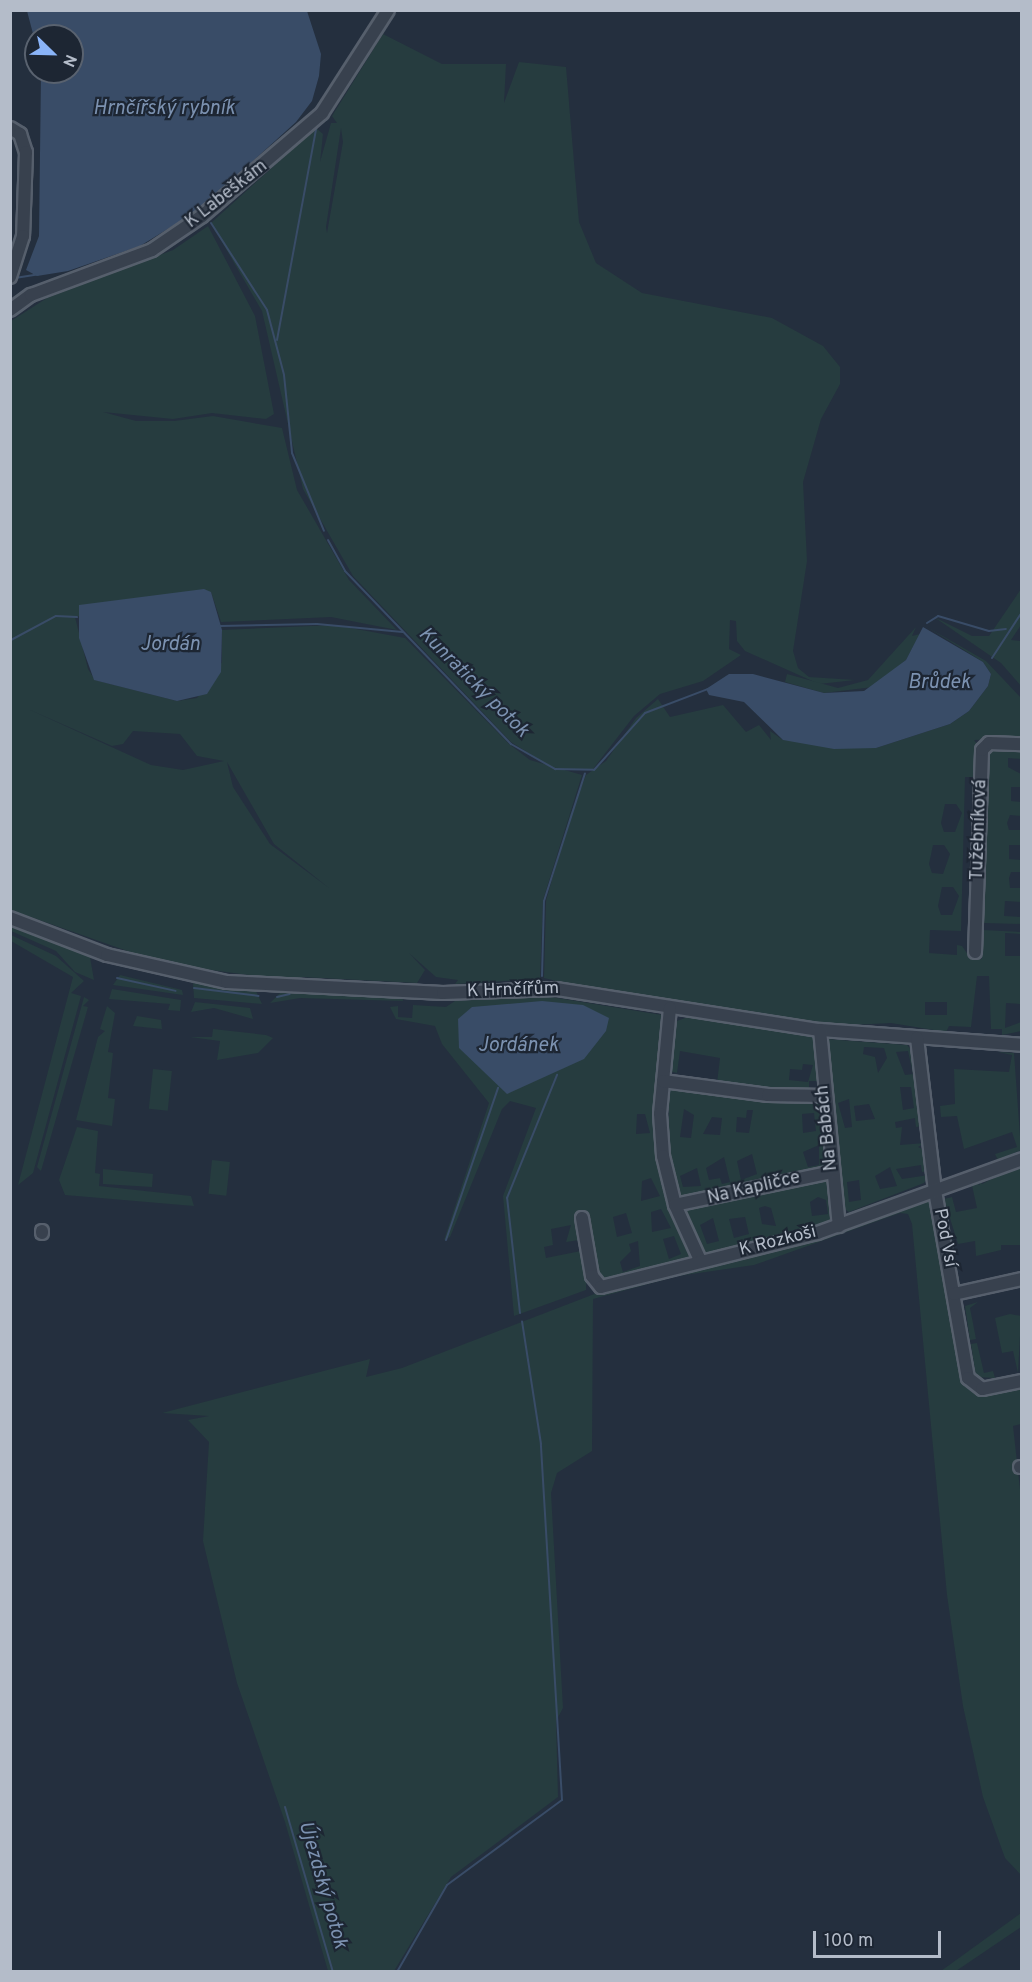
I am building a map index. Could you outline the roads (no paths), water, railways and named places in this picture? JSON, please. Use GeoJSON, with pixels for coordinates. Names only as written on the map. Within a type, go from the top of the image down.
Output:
{"type":"FeatureCollection","features":[{"type":"Feature","properties":{"kind":"street","name":"K Labeškám"},"geometry":{"type":"LineString","coordinates":[[10,310],[31,295],[152,250],[202,216],[322,113],[388,10]]}},
{"type":"Feature","properties":{"kind":"street"},"geometry":{"type":"LineString","coordinates":[[10,128],[20,134],[26,152],[23,236],[10,277]]}},
{"type":"Feature","properties":{"kind":"street","name":"Tužebníková"},"geometry":{"type":"LineString","coordinates":[[975,952],[982,750],[989,743],[1022,744]]}},
{"type":"Feature","properties":{"kind":"street","name":"K Hrnčířům"},"geometry":{"type":"LineString","coordinates":[[10,918],[107,955],[191,977],[443,993],[557,989],[820,1030],[1022,1045]]}},
{"type":"Feature","properties":{"kind":"street"},"geometry":{"type":"LineString","coordinates":[[670,1008],[663,1081],[662,1141],[675,1205],[700,1260]]}},
{"type":"Feature","properties":{"kind":"street","name":"Na Babách"},"geometry":{"type":"LineString","coordinates":[[820,1030],[839,1226]]}},
{"type":"Feature","properties":{"kind":"street","name":"Pod Vsí"},"geometry":{"type":"LineString","coordinates":[[917,1038],[934,1191],[971,1384],[982,1389],[1022,1381]]}},
{"type":"Feature","properties":{"kind":"street"},"geometry":{"type":"LineString","coordinates":[[663,1081],[825,1096]]}},
{"type":"Feature","properties":{"kind":"street","name":"K Rozkoši"},"geometry":{"type":"LineString","coordinates":[[582,1218],[599,1286],[839,1226],[1022,1159]]}},
{"type":"Feature","properties":{"kind":"street","name":"Na Kapličce"},"geometry":{"type":"LineString","coordinates":[[675,1205],[832,1172]]}},
{"type":"Feature","properties":{"kind":"street"},"geometry":{"type":"LineString","coordinates":[[954,1294],[1022,1280]]}},
{"type":"Feature","properties":{"kind":"water","name":"Hrnčířský rybník"},"geometry":{"type":"Polygon","coordinates":[[[27,11],[307,11],[321,54],[319,76],[312,101],[296,122],[200,209],[140,246],[68,271],[37,276],[26,270],[39,236],[41,84],[84,84],[84,24],[30,24],[27,11]]]}},
{"type":"Feature","properties":{"kind":"water","name":"Jordán"},"geometry":{"type":"Polygon","coordinates":[[[204,589],[211,592],[222,630],[221,672],[207,694],[177,701],[94,680],[79,638],[79,605],[204,589]]]}},
{"type":"Feature","properties":{"kind":"water","name":"Brůdek"},"geometry":{"type":"Polygon","coordinates":[[[923,627],[983,662],[991,674],[988,686],[969,711],[950,724],[876,748],[834,749],[783,740],[744,702],[709,695],[706,689],[729,674],[753,674],[824,693],[864,691],[906,660],[923,627]]]}},
{"type":"Feature","properties":{"kind":"water","name":"Jordánek"},"geometry":{"type":"Polygon","coordinates":[[[542,1001],[583,1005],[609,1018],[606,1031],[584,1059],[507,1094],[459,1048],[458,1019],[472,1007],[542,1001]]]}},
{"type":"Feature","properties":{"kind":"waterway"},"geometry":{"type":"LineString","coordinates":[[277,340],[317,124]]}},
{"type":"Feature","properties":{"kind":"waterway","name":"Kunratický potok"},"geometry":{"type":"LineString","coordinates":[[211,223],[267,310],[284,375],[292,453],[324,531]]}},
{"type":"Feature","properties":{"kind":"waterway"},"geometry":{"type":"LineString","coordinates":[[15,278],[39,274]]}},
{"type":"Feature","properties":{"kind":"waterway","name":"Kunratický potok"},"geometry":{"type":"LineString","coordinates":[[328,540],[345,571],[511,744],[555,769],[594,770],[645,713],[708,689]]}},
{"type":"Feature","properties":{"kind":"waterway","name":"Kunratický potok"},"geometry":{"type":"LineString","coordinates":[[992,658],[1022,612]]}},
{"type":"Feature","properties":{"kind":"waterway"},"geometry":{"type":"LineString","coordinates":[[11,640],[56,616],[77,617]]}},
{"type":"Feature","properties":{"kind":"waterway"},"geometry":{"type":"LineString","coordinates":[[927,623],[938,616],[989,631],[1006,629]]}},
{"type":"Feature","properties":{"kind":"waterway"},"geometry":{"type":"LineString","coordinates":[[220,626],[317,624],[403,632]]}},
{"type":"Feature","properties":{"kind":"waterway"},"geometry":{"type":"LineString","coordinates":[[542,976],[544,901],[585,773]]}},
{"type":"Feature","properties":{"kind":"waterway"},"geometry":{"type":"LineString","coordinates":[[171,962],[185,967]]}},
{"type":"Feature","properties":{"kind":"waterway"},"geometry":{"type":"LineString","coordinates":[[117,978],[176,991]]}},
{"type":"Feature","properties":{"kind":"waterway"},"geometry":{"type":"LineString","coordinates":[[303,981],[327,980]]}},
{"type":"Feature","properties":{"kind":"waterway"},"geometry":{"type":"LineString","coordinates":[[194,988],[259,996]]}},
{"type":"Feature","properties":{"kind":"waterway"},"geometry":{"type":"LineString","coordinates":[[277,997],[290,994]]}},
{"type":"Feature","properties":{"kind":"waterway"},"geometry":{"type":"LineString","coordinates":[[520,1313],[507,1198],[557,1075]]}},
{"type":"Feature","properties":{"kind":"waterway"},"geometry":{"type":"LineString","coordinates":[[446,1240],[498,1088]]}},
{"type":"Feature","properties":{"kind":"waterway"},"geometry":{"type":"LineString","coordinates":[[397,1972],[447,1885],[562,1800],[541,1444],[522,1321]]}},
{"type":"Feature","properties":{"kind":"waterway","name":"Újezdský potok"},"geometry":{"type":"LineString","coordinates":[[285,1807],[333,1972]]}}]}
